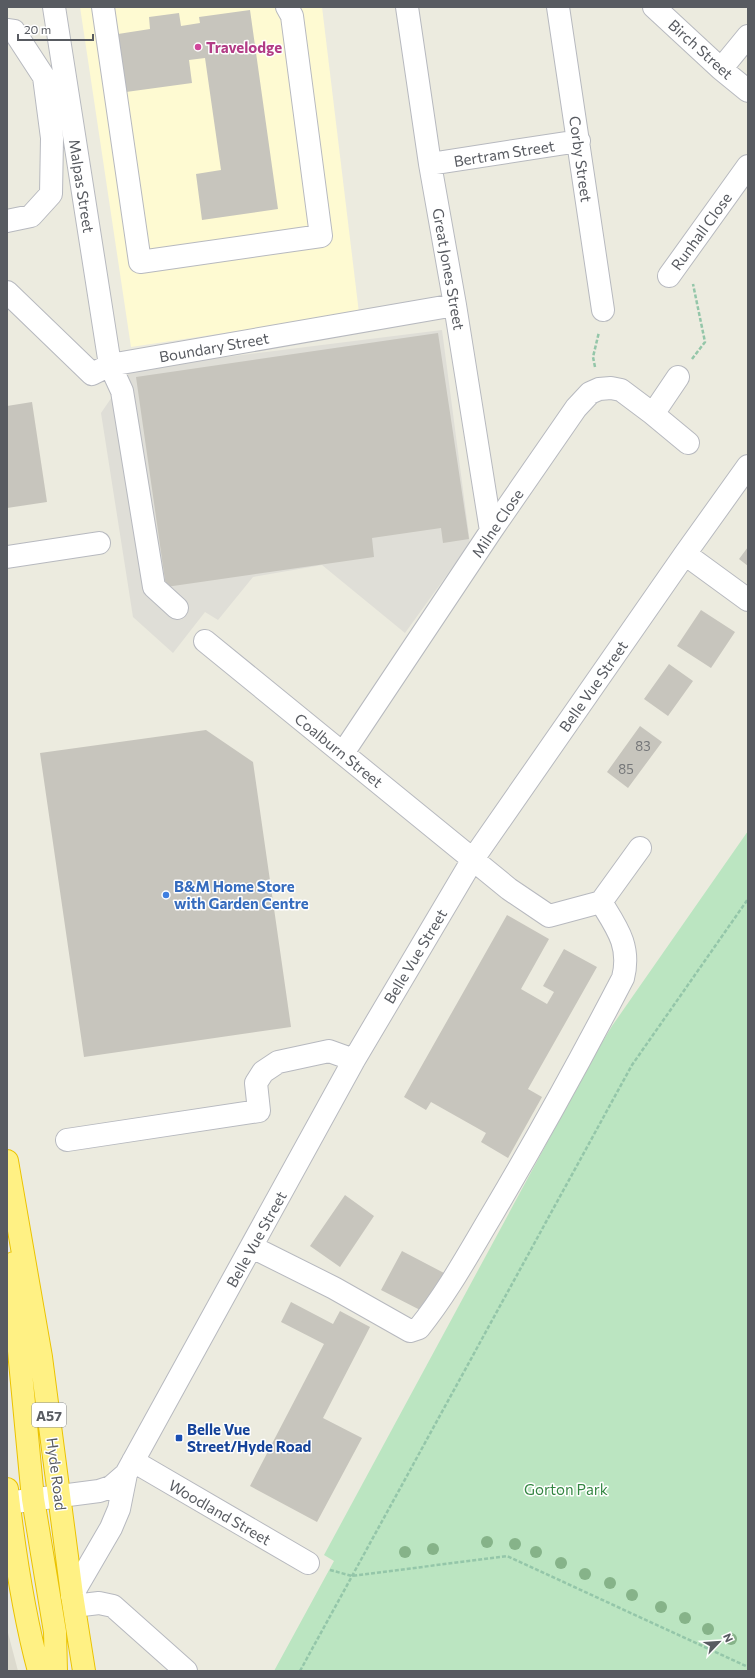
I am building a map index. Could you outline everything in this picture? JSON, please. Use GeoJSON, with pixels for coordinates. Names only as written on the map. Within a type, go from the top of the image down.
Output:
{"type":"FeatureCollection","features":[{"type":"Feature","properties":{"kind":"highway","name":"Hyde Road"},"geometry":{"type":"LineString","coordinates":[[7,1161],[41,1357],[73,1600],[84,1671]]}},
{"type":"Feature","properties":{"kind":"highway","name":"Hyde Road"},"geometry":{"type":"LineString","coordinates":[[15,1207],[14,1298],[34,1499],[55,1632],[56,1671]]}},
{"type":"Feature","properties":{"kind":"highway"},"geometry":{"type":"LineString","coordinates":[[8,1498],[20,1583],[32,1644],[40,1671]]}},
{"type":"Feature","properties":{"kind":"street","name":"Malpas Street"},"geometry":{"type":"LineString","coordinates":[[54,7],[110,365],[122,391],[154,587],[177,608]]}},
{"type":"Feature","properties":{"kind":"street"},"geometry":{"type":"LineString","coordinates":[[103,7],[140,262],[321,236],[292,16],[287,7]]}},
{"type":"Feature","properties":{"kind":"street","name":"Great Jones Street"},"geometry":{"type":"LineString","coordinates":[[407,7],[430,164],[455,305],[491,532]]}},
{"type":"Feature","properties":{"kind":"street","name":"Corby Street"},"geometry":{"type":"LineString","coordinates":[[558,7],[603,310]]}},
{"type":"Feature","properties":{"kind":"street","name":"Birch Street"},"geometry":{"type":"LineString","coordinates":[[654,7],[721,69],[748,91]]}},
{"type":"Feature","properties":{"kind":"street"},"geometry":{"type":"LineString","coordinates":[[7,30],[14,31],[44,77],[52,138],[52,194],[31,216],[7,221]]}},
{"type":"Feature","properties":{"kind":"street"},"geometry":{"type":"LineString","coordinates":[[721,69],[748,36]]}},
{"type":"Feature","properties":{"kind":"street","name":"Bertram Street"},"geometry":{"type":"LineString","coordinates":[[430,164],[579,141]]}},
{"type":"Feature","properties":{"kind":"street","name":"Runhall Close"},"geometry":{"type":"LineString","coordinates":[[669,276],[748,166]]}},
{"type":"Feature","properties":{"kind":"street","name":"Boundary Street"},"geometry":{"type":"LineString","coordinates":[[7,292],[92,374],[110,365],[455,305]]}},
{"type":"Feature","properties":{"kind":"street"},"geometry":{"type":"LineString","coordinates":[[653,414],[678,377]]}},
{"type":"Feature","properties":{"kind":"street"},"geometry":{"type":"LineString","coordinates":[[599,389],[611,388],[621,390],[688,443]]}},
{"type":"Feature","properties":{"kind":"street","name":"Milne Close"},"geometry":{"type":"LineString","coordinates":[[343,753],[576,408],[590,393],[599,389]]}},
{"type":"Feature","properties":{"kind":"street","name":"Belle Vue Street"},"geometry":{"type":"LineString","coordinates":[[8,1498],[34,1499],[99,1491],[111,1487],[129,1467],[252,1247],[354,1060],[473,858],[748,466]]}},
{"type":"Feature","properties":{"kind":"street"},"geometry":{"type":"LineString","coordinates":[[7,557],[99,544]]}},
{"type":"Feature","properties":{"kind":"street"},"geometry":{"type":"LineString","coordinates":[[685,554],[748,600]]}},
{"type":"Feature","properties":{"kind":"street","name":"Coalburn Street"},"geometry":{"type":"LineString","coordinates":[[205,642],[473,858],[509,889],[549,916],[601,902]]}},
{"type":"Feature","properties":{"kind":"street"},"geometry":{"type":"LineString","coordinates":[[252,1247],[334,1288],[410,1331],[419,1328],[455,1277],[515,1176],[558,1100],[623,978],[626,965],[625,948],[620,933],[601,902],[640,848]]}},
{"type":"Feature","properties":{"kind":"street"},"geometry":{"type":"LineString","coordinates":[[67,1140],[259,1110],[256,1083],[263,1072],[278,1062],[329,1051],[354,1060]]}},
{"type":"Feature","properties":{"kind":"street","name":"Belle Vue Street"},"geometry":{"type":"LineString","coordinates":[[73,1600],[111,1528],[119,1509],[129,1467]]}},
{"type":"Feature","properties":{"kind":"street","name":"Woodland Street"},"geometry":{"type":"LineString","coordinates":[[129,1467],[308,1563]]}},
{"type":"Feature","properties":{"kind":"street"},"geometry":{"type":"LineString","coordinates":[[73,1600],[113,1606],[186,1671]]}},
{"type":"Feature","properties":{"kind":"path"},"geometry":{"type":"LineString","coordinates":[[678,377],[706,342],[687,252]]}},
{"type":"Feature","properties":{"kind":"path"},"geometry":{"type":"LineString","coordinates":[[599,389],[593,357],[603,310]]}},
{"type":"Feature","properties":{"kind":"path"},"geometry":{"type":"LineString","coordinates":[[300,1671],[632,1065],[748,899]]}},
{"type":"Feature","properties":{"kind":"path"},"geometry":{"type":"LineString","coordinates":[[352,1576],[507,1556],[748,1667]]}},
{"type":"Feature","properties":{"kind":"shaded area"},"geometry":{"type":"Polygon","coordinates":[[[80,7],[322,7],[359,313],[131,347],[80,7]]]}},
{"type":"Feature","properties":{"kind":"shaded area"},"geometry":{"type":"Polygon","coordinates":[[[442,330],[470,543],[405,633],[322,565],[253,577],[218,620],[205,612],[173,653],[133,617],[101,413],[131,369],[442,330]]]}},
{"type":"Feature","properties":{"kind":"shaded area"},"geometry":{"type":"Polygon","coordinates":[[[7,1629],[18,1671],[7,1671],[7,1629]]]}},
{"type":"Feature","properties":{"kind":"green space","name":"Gorton Park"},"geometry":{"type":"Polygon","coordinates":[[[748,831],[748,1671],[274,1671],[334,1561],[324,1555],[595,1054],[612,1026],[748,831]]]}},
{"type":"Feature","properties":{"kind":"building"},"geometry":{"type":"Polygon","coordinates":[[[250,10],[278,209],[202,220],[196,174],[221,170],[205,58],[189,60],[192,83],[126,92],[118,34],[150,29],[149,17],[179,13],[181,26],[200,23],[199,17],[250,10]]]}},
{"type":"Feature","properties":{"kind":"building"},"geometry":{"type":"Polygon","coordinates":[[[438,333],[469,539],[443,543],[441,528],[372,538],[374,557],[166,587],[136,377],[438,333]]]}},
{"type":"Feature","properties":{"kind":"building"},"geometry":{"type":"Polygon","coordinates":[[[32,402],[47,502],[7,508],[7,406],[32,402]]]}},
{"type":"Feature","properties":{"kind":"building"},"geometry":{"type":"Polygon","coordinates":[[[748,547],[748,566],[739,559],[748,547]]]}},
{"type":"Feature","properties":{"kind":"building"},"geometry":{"type":"Polygon","coordinates":[[[701,610],[735,632],[711,668],[677,646],[701,610]]]}},
{"type":"Feature","properties":{"kind":"building"},"geometry":{"type":"Polygon","coordinates":[[[669,664],[693,681],[668,716],[644,699],[669,664]]]}},
{"type":"Feature","properties":{"kind":"building"},"geometry":{"type":"Polygon","coordinates":[[[640,726],[662,742],[628,788],[607,772],[640,726]]]}},
{"type":"Feature","properties":{"kind":"building","name":"B&M Home Store with Garden Centre"},"geometry":{"type":"Polygon","coordinates":[[[206,730],[253,762],[291,1027],[84,1057],[40,753],[206,730]]]}},
{"type":"Feature","properties":{"kind":"building"},"geometry":{"type":"Polygon","coordinates":[[[507,915],[549,939],[521,989],[547,1004],[554,992],[543,986],[564,949],[597,967],[528,1089],[542,1097],[508,1158],[481,1142],[486,1133],[431,1102],[426,1110],[404,1097],[507,915]]]}},
{"type":"Feature","properties":{"kind":"building"},"geometry":{"type":"Polygon","coordinates":[[[345,1195],[374,1216],[340,1267],[310,1246],[345,1195]]]}},
{"type":"Feature","properties":{"kind":"building"},"geometry":{"type":"Polygon","coordinates":[[[402,1251],[444,1273],[424,1312],[381,1290],[402,1251]]]}},
{"type":"Feature","properties":{"kind":"building"},"geometry":{"type":"Polygon","coordinates":[[[291,1302],[333,1324],[340,1311],[370,1327],[323,1418],[362,1438],[317,1522],[250,1486],[324,1344],[281,1322],[291,1302]]]}},
{"type":"Feature","properties":{"kind":"place","name":"Travelodge"},"geometry":{"type":"Point","coordinates":[198,47]}},
{"type":"Feature","properties":{"kind":"place","name":"B&M Home Store with Garden Centre"},"geometry":{"type":"Point","coordinates":[166,895]}},
{"type":"Feature","properties":{"kind":"place","name":"Belle Vue Street/Hyde Road"},"geometry":{"type":"Point","coordinates":[179,1438]}}]}
